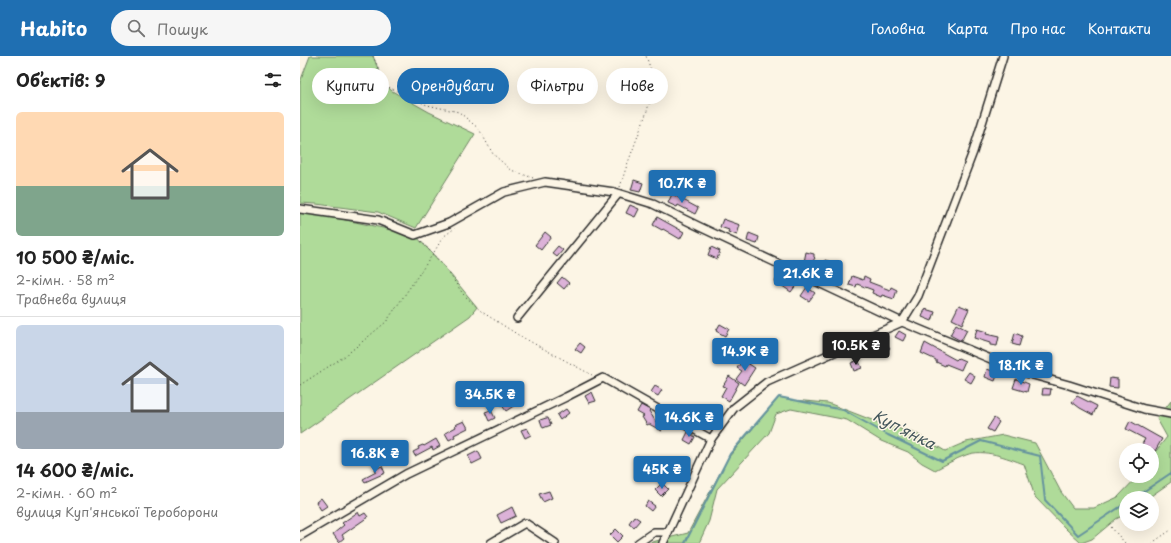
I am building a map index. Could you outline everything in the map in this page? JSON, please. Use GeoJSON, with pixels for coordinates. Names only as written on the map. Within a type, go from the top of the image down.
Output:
{"type":"FeatureCollection","features":[{"type":"Feature","properties":{"kind":"street"},"geometry":{"type":"LineString","coordinates":[[663,543],[711,439],[734,408],[767,382],[902,322],[918,296],[973,152],[1003,56]]}},
{"type":"Feature","properties":{"kind":"street"},"geometry":{"type":"LineString","coordinates":[[300,209],[378,220],[415,235],[449,223],[504,192],[545,182],[618,194],[653,204],[902,322],[1022,372],[1069,385],[1144,409],[1171,414]]}},
{"type":"Feature","properties":{"kind":"street"},"geometry":{"type":"LineString","coordinates":[[517,318],[618,194]]}},
{"type":"Feature","properties":{"kind":"street"},"geometry":{"type":"LineString","coordinates":[[300,536],[406,474],[603,378],[711,439]]}},
{"type":"Feature","properties":{"kind":"street"},"geometry":{"type":"LineString","coordinates":[[491,543],[525,523],[556,543]]}},
{"type":"Feature","properties":{"kind":"street"},"geometry":{"type":"LineString","coordinates":[[638,543],[654,532],[668,532]]}},
{"type":"Feature","properties":{"kind":"path"},"geometry":{"type":"LineString","coordinates":[[373,56],[386,86],[427,105],[459,112],[479,128],[493,154],[511,170],[545,182]]}},
{"type":"Feature","properties":{"kind":"path"},"geometry":{"type":"LineString","coordinates":[[618,194],[653,91],[651,70],[646,56]]}},
{"type":"Feature","properties":{"kind":"path"},"geometry":{"type":"LineString","coordinates":[[300,385],[345,356],[386,322],[443,237],[456,228]]}},
{"type":"Feature","properties":{"kind":"path"},"geometry":{"type":"LineString","coordinates":[[415,235],[444,266],[463,294],[482,312],[520,336],[589,374],[603,378]]}},
{"type":"Feature","properties":{"kind":"path"},"geometry":{"type":"LineString","coordinates":[[1111,527],[1125,543]]}},
{"type":"Feature","properties":{"kind":"path"},"geometry":{"type":"LineString","coordinates":[[1152,543],[1171,530]]}},
{"type":"Feature","properties":{"kind":"green space"},"geometry":{"type":"Polygon","coordinates":[[[310,56],[373,56],[378,68],[312,68],[312,104],[389,104],[389,88],[397,94],[397,104],[415,104],[475,134],[416,228],[378,212],[300,203],[300,82],[310,56]]]}},
{"type":"Feature","properties":{"kind":"green space"},"geometry":{"type":"Polygon","coordinates":[[[300,210],[415,235],[441,263],[477,307],[470,316],[300,434],[300,210]]]}},
{"type":"Feature","properties":{"kind":"green space"},"geometry":{"type":"Polygon","coordinates":[[[779,397],[793,400],[828,403],[877,422],[917,434],[945,451],[966,442],[1003,435],[1035,443],[1061,492],[1073,508],[1094,508],[1119,496],[1119,518],[1092,539],[1081,543],[1035,497],[1024,464],[988,453],[973,453],[954,460],[935,470],[922,463],[908,452],[881,441],[847,420],[791,409],[776,414],[769,433],[717,489],[709,521],[699,543],[648,543],[688,533],[728,458],[779,397]]]}},
{"type":"Feature","properties":{"kind":"green space"},"geometry":{"type":"Polygon","coordinates":[[[1171,401],[1171,482],[1158,491],[1124,491],[1131,483],[1159,483],[1159,447],[1167,437],[1157,419],[1171,401]]]}},
{"type":"Feature","properties":{"kind":"building"},"geometry":{"type":"Polygon","coordinates":[[[634,180],[643,183],[640,192],[631,190],[634,180]]]}},
{"type":"Feature","properties":{"kind":"building"},"geometry":{"type":"Polygon","coordinates":[[[672,194],[698,208],[695,214],[678,205],[677,207],[668,203],[672,194]]]}},
{"type":"Feature","properties":{"kind":"building"},"geometry":{"type":"Polygon","coordinates":[[[630,205],[639,209],[635,217],[626,213],[630,205]]]}},
{"type":"Feature","properties":{"kind":"building"},"geometry":{"type":"Polygon","coordinates":[[[657,217],[684,232],[680,239],[653,225],[657,217]]]}},
{"type":"Feature","properties":{"kind":"building"},"geometry":{"type":"Polygon","coordinates":[[[723,219],[740,225],[737,235],[720,227],[723,219]]]}},
{"type":"Feature","properties":{"kind":"building"},"geometry":{"type":"Polygon","coordinates":[[[545,232],[551,237],[541,250],[535,245],[545,232]]]}},
{"type":"Feature","properties":{"kind":"building"},"geometry":{"type":"Polygon","coordinates":[[[749,233],[759,237],[757,244],[747,241],[749,233]]]}},
{"type":"Feature","properties":{"kind":"building"},"geometry":{"type":"Polygon","coordinates":[[[558,246],[563,250],[557,257],[552,253],[558,246]]]}},
{"type":"Feature","properties":{"kind":"building"},"geometry":{"type":"Polygon","coordinates":[[[711,247],[720,251],[717,259],[708,255],[711,247]]]}},
{"type":"Feature","properties":{"kind":"building"},"geometry":{"type":"Polygon","coordinates":[[[806,252],[814,254],[815,258],[811,264],[804,262],[806,252]]]}},
{"type":"Feature","properties":{"kind":"building"},"geometry":{"type":"Polygon","coordinates":[[[825,260],[831,262],[828,271],[820,269],[825,260]]]}},
{"type":"Feature","properties":{"kind":"building"},"geometry":{"type":"Polygon","coordinates":[[[780,275],[788,281],[789,279],[797,284],[791,292],[775,281],[780,275]]]}},
{"type":"Feature","properties":{"kind":"building"},"geometry":{"type":"Polygon","coordinates":[[[852,276],[863,280],[864,276],[870,279],[869,282],[890,290],[891,287],[897,290],[894,299],[882,295],[881,297],[872,293],[873,290],[857,284],[856,287],[849,285],[852,276]]]}},
{"type":"Feature","properties":{"kind":"building"},"geometry":{"type":"Polygon","coordinates":[[[562,277],[569,283],[564,289],[557,283],[562,277]]]}},
{"type":"Feature","properties":{"kind":"building"},"geometry":{"type":"Polygon","coordinates":[[[807,287],[815,293],[809,301],[801,296],[807,287]]]}},
{"type":"Feature","properties":{"kind":"building"},"geometry":{"type":"Polygon","coordinates":[[[959,305],[969,309],[962,324],[952,319],[959,305]]]}},
{"type":"Feature","properties":{"kind":"building"},"geometry":{"type":"Polygon","coordinates":[[[925,309],[935,312],[932,321],[922,317],[925,309]]]}},
{"type":"Feature","properties":{"kind":"building"},"geometry":{"type":"Polygon","coordinates":[[[720,324],[729,329],[725,336],[716,331],[720,324]]]}},
{"type":"Feature","properties":{"kind":"building"},"geometry":{"type":"Polygon","coordinates":[[[956,324],[967,330],[961,341],[950,335],[956,324]]]}},
{"type":"Feature","properties":{"kind":"building"},"geometry":{"type":"Polygon","coordinates":[[[977,329],[987,332],[986,334],[999,337],[997,346],[990,345],[990,343],[974,338],[977,329]]]}},
{"type":"Feature","properties":{"kind":"building"},"geometry":{"type":"Polygon","coordinates":[[[899,331],[906,335],[903,341],[895,337],[899,331]]]}},
{"type":"Feature","properties":{"kind":"building"},"geometry":{"type":"Polygon","coordinates":[[[1015,333],[1022,336],[1019,346],[1012,344],[1015,333]]]}},
{"type":"Feature","properties":{"kind":"building"},"geometry":{"type":"Polygon","coordinates":[[[885,342],[890,348],[882,355],[877,348],[885,342]]]}},
{"type":"Feature","properties":{"kind":"building"},"geometry":{"type":"Polygon","coordinates":[[[580,343],[585,347],[581,353],[575,349],[580,343]]]}},
{"type":"Feature","properties":{"kind":"building"},"geometry":{"type":"Polygon","coordinates":[[[925,343],[956,360],[958,358],[965,361],[961,370],[946,364],[945,366],[921,353],[925,343]]]}},
{"type":"Feature","properties":{"kind":"building"},"geometry":{"type":"Polygon","coordinates":[[[770,347],[777,353],[772,359],[766,353],[770,347]]]}},
{"type":"Feature","properties":{"kind":"building"},"geometry":{"type":"Polygon","coordinates":[[[743,360],[755,368],[744,385],[736,379],[742,371],[737,368],[743,360]]]}},
{"type":"Feature","properties":{"kind":"building"},"geometry":{"type":"Polygon","coordinates":[[[858,360],[862,368],[854,371],[851,363],[858,360]]]}},
{"type":"Feature","properties":{"kind":"building"},"geometry":{"type":"Polygon","coordinates":[[[987,369],[998,373],[995,381],[985,377],[987,369]]]}},
{"type":"Feature","properties":{"kind":"building"},"geometry":{"type":"Polygon","coordinates":[[[969,372],[975,376],[971,383],[964,379],[969,372]]]}},
{"type":"Feature","properties":{"kind":"building"},"geometry":{"type":"Polygon","coordinates":[[[729,376],[739,383],[729,401],[721,396],[726,387],[723,386],[729,376]]]}},
{"type":"Feature","properties":{"kind":"building"},"geometry":{"type":"Polygon","coordinates":[[[1110,378],[1118,379],[1118,388],[1109,387],[1110,378]]]}},
{"type":"Feature","properties":{"kind":"building"},"geometry":{"type":"Polygon","coordinates":[[[1016,379],[1029,384],[1027,392],[1013,388],[1016,379]]]}},
{"type":"Feature","properties":{"kind":"building"},"geometry":{"type":"Polygon","coordinates":[[[655,386],[662,390],[658,396],[651,392],[655,386]]]}},
{"type":"Feature","properties":{"kind":"building"},"geometry":{"type":"Polygon","coordinates":[[[1043,388],[1051,389],[1050,395],[1042,395],[1043,388]]]}},
{"type":"Feature","properties":{"kind":"building"},"geometry":{"type":"Polygon","coordinates":[[[592,392],[596,401],[589,403],[585,396],[592,392]]]}},
{"type":"Feature","properties":{"kind":"building"},"geometry":{"type":"Polygon","coordinates":[[[1077,396],[1097,406],[1093,415],[1072,402],[1077,396]]]}},
{"type":"Feature","properties":{"kind":"building"},"geometry":{"type":"Polygon","coordinates":[[[511,398],[515,405],[506,411],[501,404],[511,398]]]}},
{"type":"Feature","properties":{"kind":"building"},"geometry":{"type":"Polygon","coordinates":[[[641,405],[650,410],[649,411],[656,422],[659,417],[664,420],[659,427],[662,431],[649,424],[647,425],[642,417],[644,416],[637,412],[641,405]]]}},
{"type":"Feature","properties":{"kind":"building"},"geometry":{"type":"Polygon","coordinates":[[[566,409],[569,413],[560,420],[557,415],[566,409]]]}},
{"type":"Feature","properties":{"kind":"building"},"geometry":{"type":"Polygon","coordinates":[[[491,410],[495,418],[489,421],[485,412],[491,410]]]}},
{"type":"Feature","properties":{"kind":"building"},"geometry":{"type":"Polygon","coordinates":[[[548,418],[551,425],[543,428],[540,420],[548,418]]]}},
{"type":"Feature","properties":{"kind":"building"},"geometry":{"type":"Polygon","coordinates":[[[994,418],[999,422],[993,432],[987,429],[994,418]]]}},
{"type":"Feature","properties":{"kind":"building"},"geometry":{"type":"Polygon","coordinates":[[[464,421],[468,428],[454,435],[455,437],[449,440],[445,433],[456,427],[455,425],[464,421]]]}},
{"type":"Feature","properties":{"kind":"building"},"geometry":{"type":"Polygon","coordinates":[[[1130,421],[1162,439],[1159,444],[1143,443],[1145,439],[1126,429],[1130,421]]]}},
{"type":"Feature","properties":{"kind":"building"},"geometry":{"type":"Polygon","coordinates":[[[527,428],[531,435],[525,438],[521,430],[527,428]]]}},
{"type":"Feature","properties":{"kind":"building"},"geometry":{"type":"Polygon","coordinates":[[[688,432],[695,437],[691,444],[684,440],[688,432]]]}},
{"type":"Feature","properties":{"kind":"building"},"geometry":{"type":"Polygon","coordinates":[[[436,439],[440,446],[433,450],[432,447],[415,456],[413,452],[419,449],[418,447],[424,446],[436,439]]]}},
{"type":"Feature","properties":{"kind":"building"},"geometry":{"type":"Polygon","coordinates":[[[478,451],[482,459],[472,464],[468,456],[478,451]]]}},
{"type":"Feature","properties":{"kind":"building"},"geometry":{"type":"Polygon","coordinates":[[[382,466],[385,473],[365,482],[363,479],[376,472],[375,469],[382,466]]]}},
{"type":"Feature","properties":{"kind":"building"},"geometry":{"type":"Polygon","coordinates":[[[662,483],[668,489],[661,496],[655,490],[662,483]]]}},
{"type":"Feature","properties":{"kind":"building"},"geometry":{"type":"Polygon","coordinates":[[[549,491],[552,498],[543,502],[539,494],[549,491]]]}},
{"type":"Feature","properties":{"kind":"building"},"geometry":{"type":"Polygon","coordinates":[[[321,498],[327,506],[321,510],[316,502],[321,498]]]}},
{"type":"Feature","properties":{"kind":"building"},"geometry":{"type":"Polygon","coordinates":[[[648,501],[655,506],[651,511],[645,506],[648,501]]]}},
{"type":"Feature","properties":{"kind":"building"},"geometry":{"type":"Polygon","coordinates":[[[512,507],[516,516],[501,523],[497,515],[512,507]]]}},
{"type":"Feature","properties":{"kind":"building"},"geometry":{"type":"Polygon","coordinates":[[[358,512],[360,516],[365,513],[368,517],[342,535],[344,538],[339,542],[333,534],[344,525],[342,523],[358,512]]]}},
{"type":"Feature","properties":{"kind":"building"},"geometry":{"type":"Polygon","coordinates":[[[634,516],[640,520],[634,527],[629,523],[634,516]]]}},
{"type":"Feature","properties":{"kind":"building"},"geometry":{"type":"Polygon","coordinates":[[[616,529],[623,536],[617,542],[610,535],[616,529]]]}},
{"type":"Feature","properties":{"kind":"waterway","name":"Куп'янка"},"geometry":{"type":"LineString","coordinates":[[685,543],[730,454],[779,397],[843,410],[888,435],[942,461],[981,441],[1040,456],[1045,500],[1078,535],[1119,508]]}},
{"type":"Feature","properties":{"kind":"waterway","name":"Куп'янка"},"geometry":{"type":"LineString","coordinates":[[1144,491],[1171,473]]}}]}
